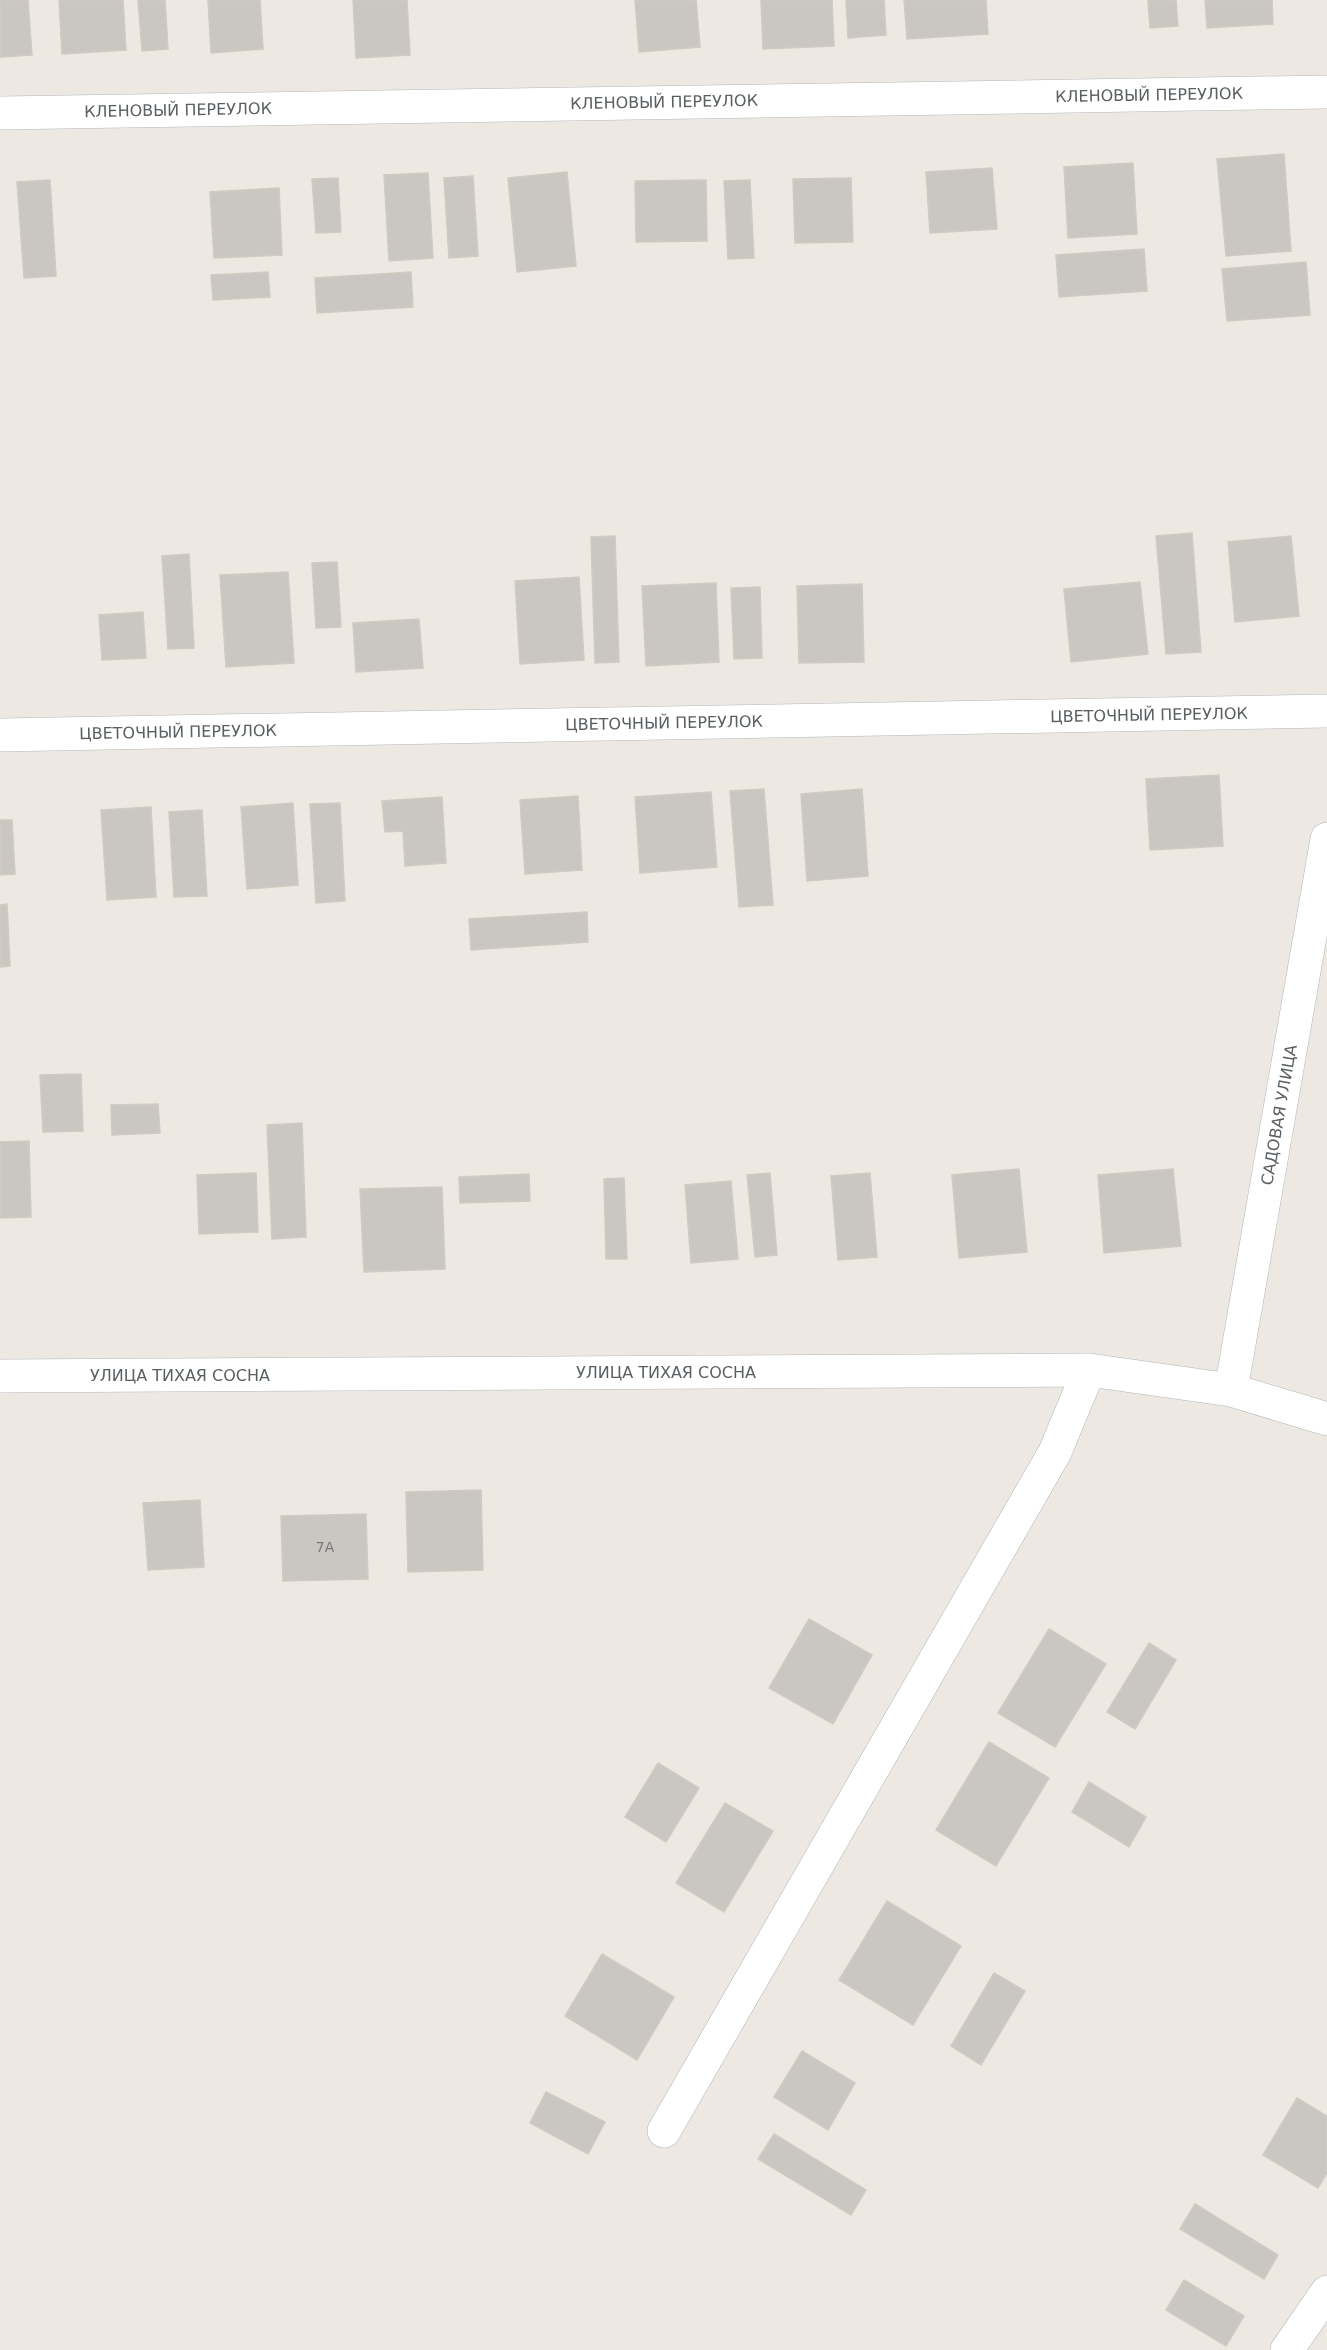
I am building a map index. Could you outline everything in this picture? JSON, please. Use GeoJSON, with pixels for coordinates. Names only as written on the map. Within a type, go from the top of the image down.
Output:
{"type":"FeatureCollection","features":[{"type":"Feature","properties":{"kind":"street","name":"КЛЕНОВЫЙ ПЕРЕУЛОК"},"geometry":{"type":"LineString","coordinates":[[0,113],[1327,92]]}},
{"type":"Feature","properties":{"kind":"street","name":"ЦВЕТОЧНЫЙ ПЕРЕУЛОК"},"geometry":{"type":"LineString","coordinates":[[0,735],[1327,711]]}},
{"type":"Feature","properties":{"kind":"street","name":"САДОВАЯ УЛИЦА"},"geometry":{"type":"LineString","coordinates":[[1231,1390],[1327,839]]}},
{"type":"Feature","properties":{"kind":"street","name":"УЛИЦА ТИХАЯ СОСНА"},"geometry":{"type":"LineString","coordinates":[[0,1376],[1089,1370],[1231,1390],[1327,1419]]}},
{"type":"Feature","properties":{"kind":"street"},"geometry":{"type":"LineString","coordinates":[[664,2131],[1055,1452],[1089,1370]]}},
{"type":"Feature","properties":{"kind":"street"},"geometry":{"type":"LineString","coordinates":[[1287,2350],[1327,2292]]}},
{"type":"Feature","properties":{"kind":"building"},"geometry":{"type":"Polygon","coordinates":[[[0,0],[28,0],[32,55],[0,57],[0,0]]]}},
{"type":"Feature","properties":{"kind":"building"},"geometry":{"type":"Polygon","coordinates":[[[59,0],[123,0],[126,50],[62,54],[59,0]]]}},
{"type":"Feature","properties":{"kind":"building"},"geometry":{"type":"Polygon","coordinates":[[[138,0],[165,0],[168,49],[142,51],[138,0]]]}},
{"type":"Feature","properties":{"kind":"building"},"geometry":{"type":"Polygon","coordinates":[[[208,0],[260,0],[263,49],[211,53],[208,0]]]}},
{"type":"Feature","properties":{"kind":"building"},"geometry":{"type":"Polygon","coordinates":[[[353,0],[407,0],[410,55],[356,58],[353,0]]]}},
{"type":"Feature","properties":{"kind":"building"},"geometry":{"type":"Polygon","coordinates":[[[635,0],[696,0],[700,47],[639,52],[635,0]]]}},
{"type":"Feature","properties":{"kind":"building"},"geometry":{"type":"Polygon","coordinates":[[[761,0],[832,0],[834,46],[763,49],[761,0]]]}},
{"type":"Feature","properties":{"kind":"building"},"geometry":{"type":"Polygon","coordinates":[[[846,0],[884,0],[886,35],[848,38],[846,0]]]}},
{"type":"Feature","properties":{"kind":"building"},"geometry":{"type":"Polygon","coordinates":[[[904,0],[986,0],[988,34],[907,39],[904,0]]]}},
{"type":"Feature","properties":{"kind":"building"},"geometry":{"type":"Polygon","coordinates":[[[1148,0],[1176,0],[1178,26],[1150,28],[1148,0]]]}},
{"type":"Feature","properties":{"kind":"building"},"geometry":{"type":"Polygon","coordinates":[[[1205,0],[1272,0],[1273,24],[1207,28],[1205,0]]]}},
{"type":"Feature","properties":{"kind":"building"},"geometry":{"type":"Polygon","coordinates":[[[1284,154],[1291,251],[1226,256],[1217,159],[1284,154]]]}},
{"type":"Feature","properties":{"kind":"building"},"geometry":{"type":"Polygon","coordinates":[[[1133,163],[1137,234],[1068,238],[1064,167],[1133,163]]]}},
{"type":"Feature","properties":{"kind":"building"},"geometry":{"type":"Polygon","coordinates":[[[992,168],[997,229],[930,233],[926,172],[992,168]]]}},
{"type":"Feature","properties":{"kind":"building"},"geometry":{"type":"Polygon","coordinates":[[[567,172],[576,266],[517,272],[508,178],[567,172]]]}},
{"type":"Feature","properties":{"kind":"building"},"geometry":{"type":"Polygon","coordinates":[[[428,173],[433,258],[389,261],[384,175],[428,173]]]}},
{"type":"Feature","properties":{"kind":"building"},"geometry":{"type":"Polygon","coordinates":[[[473,176],[478,256],[449,258],[444,178],[473,176]]]}},
{"type":"Feature","properties":{"kind":"building"},"geometry":{"type":"Polygon","coordinates":[[[338,178],[341,232],[316,233],[312,179],[338,178]]]}},
{"type":"Feature","properties":{"kind":"building"},"geometry":{"type":"Polygon","coordinates":[[[851,178],[853,242],[795,243],[793,179],[851,178]]]}},
{"type":"Feature","properties":{"kind":"building"},"geometry":{"type":"Polygon","coordinates":[[[50,180],[56,276],[24,278],[17,182],[50,180]]]}},
{"type":"Feature","properties":{"kind":"building"},"geometry":{"type":"Polygon","coordinates":[[[706,180],[707,241],[636,242],[635,181],[706,180]]]}},
{"type":"Feature","properties":{"kind":"building"},"geometry":{"type":"Polygon","coordinates":[[[750,180],[754,258],[728,259],[724,181],[750,180]]]}},
{"type":"Feature","properties":{"kind":"building"},"geometry":{"type":"Polygon","coordinates":[[[279,188],[282,255],[214,258],[210,192],[279,188]]]}},
{"type":"Feature","properties":{"kind":"building"},"geometry":{"type":"Polygon","coordinates":[[[1144,249],[1147,291],[1059,297],[1056,255],[1144,249]]]}},
{"type":"Feature","properties":{"kind":"building"},"geometry":{"type":"Polygon","coordinates":[[[1306,262],[1310,315],[1227,321],[1222,269],[1306,262]]]}},
{"type":"Feature","properties":{"kind":"building"},"geometry":{"type":"Polygon","coordinates":[[[268,272],[270,297],[213,300],[211,275],[268,272]]]}},
{"type":"Feature","properties":{"kind":"building"},"geometry":{"type":"Polygon","coordinates":[[[411,272],[413,307],[317,313],[315,278],[411,272]]]}},
{"type":"Feature","properties":{"kind":"building"},"geometry":{"type":"Polygon","coordinates":[[[1192,533],[1201,652],[1166,654],[1156,536],[1192,533]]]}},
{"type":"Feature","properties":{"kind":"building"},"geometry":{"type":"Polygon","coordinates":[[[615,536],[619,662],[595,663],[591,537],[615,536]]]}},
{"type":"Feature","properties":{"kind":"building"},"geometry":{"type":"Polygon","coordinates":[[[1291,536],[1299,616],[1235,622],[1228,542],[1291,536]]]}},
{"type":"Feature","properties":{"kind":"building"},"geometry":{"type":"Polygon","coordinates":[[[189,554],[194,648],[168,649],[162,556],[189,554]]]}},
{"type":"Feature","properties":{"kind":"building"},"geometry":{"type":"Polygon","coordinates":[[[337,562],[341,627],[316,628],[312,563],[337,562]]]}},
{"type":"Feature","properties":{"kind":"building"},"geometry":{"type":"Polygon","coordinates":[[[288,572],[294,663],[226,667],[220,575],[288,572]]]}},
{"type":"Feature","properties":{"kind":"building"},"geometry":{"type":"Polygon","coordinates":[[[579,577],[584,660],[520,664],[515,581],[579,577]]]}},
{"type":"Feature","properties":{"kind":"building"},"geometry":{"type":"Polygon","coordinates":[[[1140,582],[1148,654],[1071,662],[1064,589],[1140,582]]]}},
{"type":"Feature","properties":{"kind":"building"},"geometry":{"type":"Polygon","coordinates":[[[716,583],[719,662],[646,666],[642,586],[716,583]]]}},
{"type":"Feature","properties":{"kind":"building"},"geometry":{"type":"Polygon","coordinates":[[[862,584],[864,662],[799,663],[797,586],[862,584]]]}},
{"type":"Feature","properties":{"kind":"building"},"geometry":{"type":"Polygon","coordinates":[[[760,587],[762,658],[734,659],[731,588],[760,587]]]}},
{"type":"Feature","properties":{"kind":"building"},"geometry":{"type":"Polygon","coordinates":[[[143,612],[146,658],[102,660],[99,615],[143,612]]]}},
{"type":"Feature","properties":{"kind":"building"},"geometry":{"type":"Polygon","coordinates":[[[419,619],[423,668],[356,672],[353,623],[419,619]]]}},
{"type":"Feature","properties":{"kind":"building"},"geometry":{"type":"Polygon","coordinates":[[[1219,775],[1223,846],[1150,850],[1146,779],[1219,775]]]}},
{"type":"Feature","properties":{"kind":"building"},"geometry":{"type":"Polygon","coordinates":[[[764,789],[773,905],[739,907],[730,791],[764,789]]]}},
{"type":"Feature","properties":{"kind":"building"},"geometry":{"type":"Polygon","coordinates":[[[862,789],[868,876],[807,881],[801,794],[862,789]]]}},
{"type":"Feature","properties":{"kind":"building"},"geometry":{"type":"Polygon","coordinates":[[[711,792],[717,867],[640,873],[635,797],[711,792]]]}},
{"type":"Feature","properties":{"kind":"building"},"geometry":{"type":"Polygon","coordinates":[[[578,796],[582,870],[525,874],[520,800],[578,796]]]}},
{"type":"Feature","properties":{"kind":"building"},"geometry":{"type":"Polygon","coordinates":[[[442,797],[446,863],[405,866],[403,831],[385,832],[382,801],[442,797]]]}},
{"type":"Feature","properties":{"kind":"building"},"geometry":{"type":"Polygon","coordinates":[[[293,803],[298,885],[247,889],[241,807],[293,803]]]}},
{"type":"Feature","properties":{"kind":"building"},"geometry":{"type":"Polygon","coordinates":[[[340,803],[345,901],[316,903],[310,804],[340,803]]]}},
{"type":"Feature","properties":{"kind":"building"},"geometry":{"type":"Polygon","coordinates":[[[151,807],[156,897],[107,900],[101,810],[151,807]]]}},
{"type":"Feature","properties":{"kind":"building"},"geometry":{"type":"Polygon","coordinates":[[[202,810],[207,896],[174,897],[169,812],[202,810]]]}},
{"type":"Feature","properties":{"kind":"building"},"geometry":{"type":"Polygon","coordinates":[[[0,820],[12,820],[15,874],[0,875],[0,820]]]}},
{"type":"Feature","properties":{"kind":"building"},"geometry":{"type":"Polygon","coordinates":[[[7,904],[10,966],[0,967],[0,905],[7,904]]]}},
{"type":"Feature","properties":{"kind":"building"},"geometry":{"type":"Polygon","coordinates":[[[587,912],[588,942],[471,950],[469,919],[587,912]]]}},
{"type":"Feature","properties":{"kind":"building"},"geometry":{"type":"Polygon","coordinates":[[[81,1074],[83,1131],[43,1132],[40,1075],[81,1074]]]}},
{"type":"Feature","properties":{"kind":"building"},"geometry":{"type":"Polygon","coordinates":[[[158,1104],[160,1133],[112,1135],[111,1105],[158,1104]]]}},
{"type":"Feature","properties":{"kind":"building"},"geometry":{"type":"Polygon","coordinates":[[[302,1123],[306,1237],[272,1239],[267,1125],[302,1123]]]}},
{"type":"Feature","properties":{"kind":"building"},"geometry":{"type":"Polygon","coordinates":[[[29,1141],[31,1217],[0,1218],[0,1142],[29,1141]]]}},
{"type":"Feature","properties":{"kind":"building"},"geometry":{"type":"Polygon","coordinates":[[[1019,1169],[1027,1252],[959,1258],[952,1175],[1019,1169]]]}},
{"type":"Feature","properties":{"kind":"building"},"geometry":{"type":"Polygon","coordinates":[[[1173,1169],[1181,1246],[1104,1253],[1098,1175],[1173,1169]]]}},
{"type":"Feature","properties":{"kind":"building"},"geometry":{"type":"Polygon","coordinates":[[[256,1173],[258,1232],[199,1234],[197,1175],[256,1173]]]}},
{"type":"Feature","properties":{"kind":"building"},"geometry":{"type":"Polygon","coordinates":[[[770,1173],[777,1255],[755,1257],[747,1175],[770,1173]]]}},
{"type":"Feature","properties":{"kind":"building"},"geometry":{"type":"Polygon","coordinates":[[[870,1173],[877,1257],[838,1260],[831,1176],[870,1173]]]}},
{"type":"Feature","properties":{"kind":"building"},"geometry":{"type":"Polygon","coordinates":[[[529,1174],[530,1201],[460,1203],[459,1177],[529,1174]]]}},
{"type":"Feature","properties":{"kind":"building"},"geometry":{"type":"Polygon","coordinates":[[[624,1178],[627,1259],[606,1259],[604,1179],[624,1178]]]}},
{"type":"Feature","properties":{"kind":"building"},"geometry":{"type":"Polygon","coordinates":[[[731,1181],[738,1259],[691,1263],[685,1185],[731,1181]]]}},
{"type":"Feature","properties":{"kind":"building"},"geometry":{"type":"Polygon","coordinates":[[[442,1187],[445,1269],[364,1272],[360,1189],[442,1187]]]}},
{"type":"Feature","properties":{"kind":"building"},"geometry":{"type":"Polygon","coordinates":[[[481,1490],[483,1570],[408,1572],[406,1492],[481,1490]]]}},
{"type":"Feature","properties":{"kind":"building"},"geometry":{"type":"Polygon","coordinates":[[[200,1500],[204,1567],[148,1570],[143,1503],[200,1500]]]}},
{"type":"Feature","properties":{"kind":"building"},"geometry":{"type":"Polygon","coordinates":[[[366,1514],[368,1579],[283,1581],[281,1516],[366,1514]]]}},
{"type":"Feature","properties":{"kind":"building"},"geometry":{"type":"Polygon","coordinates":[[[809,1619],[872,1655],[833,1724],[769,1688],[809,1619]]]}},
{"type":"Feature","properties":{"kind":"building"},"geometry":{"type":"Polygon","coordinates":[[[1049,1629],[1106,1664],[1055,1747],[998,1713],[1049,1629]]]}},
{"type":"Feature","properties":{"kind":"building"},"geometry":{"type":"Polygon","coordinates":[[[1149,1643],[1176,1660],[1135,1729],[1107,1712],[1149,1643]]]}},
{"type":"Feature","properties":{"kind":"building"},"geometry":{"type":"Polygon","coordinates":[[[989,1742],[1049,1778],[996,1866],[936,1830],[989,1742]]]}},
{"type":"Feature","properties":{"kind":"building"},"geometry":{"type":"Polygon","coordinates":[[[658,1763],[699,1788],[666,1842],[625,1817],[658,1763]]]}},
{"type":"Feature","properties":{"kind":"building"},"geometry":{"type":"Polygon","coordinates":[[[1089,1782],[1146,1817],[1129,1847],[1072,1812],[1089,1782]]]}},
{"type":"Feature","properties":{"kind":"building"},"geometry":{"type":"Polygon","coordinates":[[[725,1803],[773,1831],[724,1912],[676,1883],[725,1803]]]}},
{"type":"Feature","properties":{"kind":"building"},"geometry":{"type":"Polygon","coordinates":[[[887,1901],[961,1946],[913,2025],[839,1980],[887,1901]]]}},
{"type":"Feature","properties":{"kind":"building"},"geometry":{"type":"Polygon","coordinates":[[[602,1954],[674,1997],[637,2060],[565,2016],[602,1954]]]}},
{"type":"Feature","properties":{"kind":"building"},"geometry":{"type":"Polygon","coordinates":[[[994,1973],[1025,1991],[981,2065],[951,2046],[994,1973]]]}},
{"type":"Feature","properties":{"kind":"building"},"geometry":{"type":"Polygon","coordinates":[[[802,2051],[855,2083],[828,2130],[774,2097],[802,2051]]]}},
{"type":"Feature","properties":{"kind":"building"},"geometry":{"type":"Polygon","coordinates":[[[546,2092],[605,2122],[588,2154],[530,2123],[546,2092]]]}},
{"type":"Feature","properties":{"kind":"building"},"geometry":{"type":"Polygon","coordinates":[[[1297,2098],[1327,2116],[1327,2173],[1318,2188],[1263,2155],[1297,2098]]]}},
{"type":"Feature","properties":{"kind":"building"},"geometry":{"type":"Polygon","coordinates":[[[774,2134],[866,2190],[851,2215],[758,2159],[774,2134]]]}},
{"type":"Feature","properties":{"kind":"building"},"geometry":{"type":"Polygon","coordinates":[[[1195,2204],[1278,2255],[1264,2279],[1180,2229],[1195,2204]]]}},
{"type":"Feature","properties":{"kind":"building"},"geometry":{"type":"Polygon","coordinates":[[[1184,2280],[1244,2316],[1226,2346],[1166,2310],[1184,2280]]]}}]}
